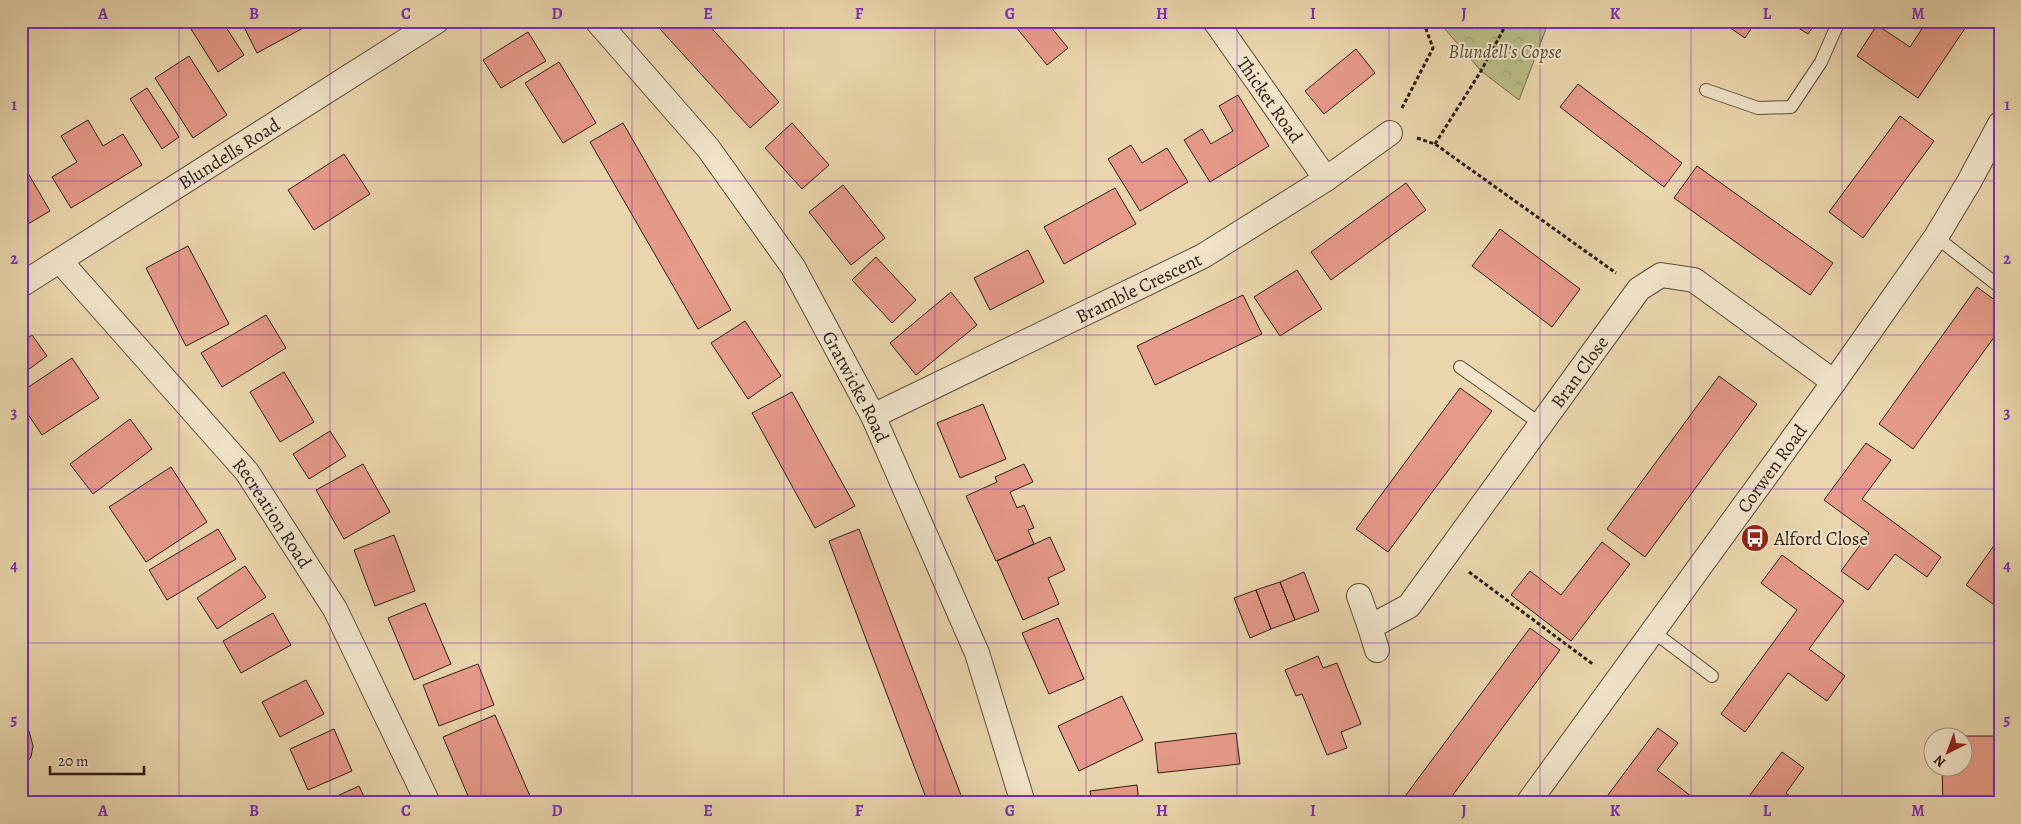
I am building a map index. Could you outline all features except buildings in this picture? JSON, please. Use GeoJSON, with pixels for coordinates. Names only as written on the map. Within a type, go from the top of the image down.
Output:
{"type":"FeatureCollection","features":[{"type":"Feature","properties":{"kind":"street","name":"Blundells Road"},"geometry":{"type":"LineString","coordinates":[[21,284],[437,21]]}},
{"type":"Feature","properties":{"kind":"street","name":"Gratwicke Road"},"geometry":{"type":"LineString","coordinates":[[597,21],[708,148],[793,267],[873,416],[977,653],[1023,803]]}},
{"type":"Feature","properties":{"kind":"street","name":"Thicket Road"},"geometry":{"type":"LineString","coordinates":[[1215,21],[1326,179]]}},
{"type":"Feature","properties":{"kind":"street","name":"Corwen Road"},"geometry":{"type":"LineString","coordinates":[[1528,803],[1617,682],[1651,630],[1834,382],[1936,238],[2000,124]]}},
{"type":"Feature","properties":{"kind":"street","name":"Bramble Crescent"},"geometry":{"type":"LineString","coordinates":[[873,416],[1203,256],[1326,179],[1390,133]]}},
{"type":"Feature","properties":{"kind":"street","name":"Recreation Road"},"geometry":{"type":"LineString","coordinates":[[60,261],[247,472],[335,609],[428,803]]}},
{"type":"Feature","properties":{"kind":"street","name":"Bran Close"},"geometry":{"type":"LineString","coordinates":[[1370,627],[1409,606],[1542,425],[1638,289],[1661,275],[1694,280],[1834,382]]}},
{"type":"Feature","properties":{"kind":"street"},"geometry":{"type":"LineString","coordinates":[[1359,596],[1377,650]]}},
{"type":"Feature","properties":{"kind":"lane"},"geometry":{"type":"LineString","coordinates":[[1706,90],[1758,108],[1791,108],[1821,62],[1839,21]]}},
{"type":"Feature","properties":{"kind":"lane"},"geometry":{"type":"LineString","coordinates":[[1936,238],[2000,287]]}},
{"type":"Feature","properties":{"kind":"lane"},"geometry":{"type":"LineString","coordinates":[[1460,367],[1542,425]]}},
{"type":"Feature","properties":{"kind":"lane"},"geometry":{"type":"LineString","coordinates":[[1651,630],[1712,676]]}},
{"type":"Feature","properties":{"kind":"path"},"geometry":{"type":"LineString","coordinates":[[1423,21],[1433,48],[1390,133],[1406,134],[1435,144],[1638,289]]}},
{"type":"Feature","properties":{"kind":"path"},"geometry":{"type":"LineString","coordinates":[[1435,144],[1481,71],[1508,21]]}},
{"type":"Feature","properties":{"kind":"path"},"geometry":{"type":"LineString","coordinates":[[1447,556],[1617,682]]}},
{"type":"Feature","properties":{"kind":"green space","name":"Blundell's Copse"},"geometry":{"type":"Polygon","coordinates":[[[1438,21],[1549,21],[1519,100],[1481,71],[1438,21]]]}},
{"type":"Feature","properties":{"kind":"place","name":"Alford Close"},"geometry":{"type":"Point","coordinates":[1755,538]}}]}
